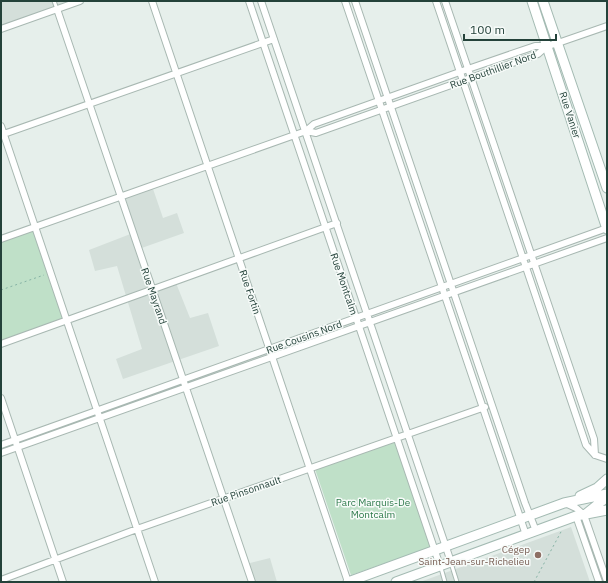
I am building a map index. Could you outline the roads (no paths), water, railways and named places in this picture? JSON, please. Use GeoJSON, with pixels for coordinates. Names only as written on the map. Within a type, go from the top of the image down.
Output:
{"type":"FeatureCollection","features":[{"type":"Feature","properties":{"kind":"main road","name":"Rue Vanier"},"geometry":{"type":"LineString","coordinates":[[532,1],[607,229]]}},
{"type":"Feature","properties":{"kind":"main road","name":"Rue Vanier"},"geometry":{"type":"LineString","coordinates":[[543,1],[607,188]]}},
{"type":"Feature","properties":{"kind":"main road"},"geometry":{"type":"LineString","coordinates":[[577,138],[589,134]]}},
{"type":"Feature","properties":{"kind":"main road"},"geometry":{"type":"LineString","coordinates":[[348,582],[564,503],[597,488],[607,479]]}},
{"type":"Feature","properties":{"kind":"main road"},"geometry":{"type":"LineString","coordinates":[[564,503],[607,496]]}},
{"type":"Feature","properties":{"kind":"main road"},"geometry":{"type":"LineString","coordinates":[[580,516],[607,496]]}},
{"type":"Feature","properties":{"kind":"main road"},"geometry":{"type":"LineString","coordinates":[[396,582],[536,531],[580,516],[607,510]]}},
{"type":"Feature","properties":{"kind":"street"},"geometry":{"type":"LineString","coordinates":[[1,29],[80,1]]}},
{"type":"Feature","properties":{"kind":"street","name":"Rue Fortin"},"geometry":{"type":"LineString","coordinates":[[152,1],[348,582]]}},
{"type":"Feature","properties":{"kind":"street","name":"Rue Montcalm"},"geometry":{"type":"LineString","coordinates":[[249,1],[440,566]]}},
{"type":"Feature","properties":{"kind":"street","name":"Rue Montcalm"},"geometry":{"type":"LineString","coordinates":[[261,1],[446,546],[450,562]]}},
{"type":"Feature","properties":{"kind":"street"},"geometry":{"type":"LineString","coordinates":[[345,1],[526,535]]}},
{"type":"Feature","properties":{"kind":"street"},"geometry":{"type":"LineString","coordinates":[[355,1],[453,293],[536,531]]}},
{"type":"Feature","properties":{"kind":"street"},"geometry":{"type":"LineString","coordinates":[[436,1],[586,445],[595,455],[607,460]]}},
{"type":"Feature","properties":{"kind":"street"},"geometry":{"type":"LineString","coordinates":[[445,1],[594,439],[595,455]]}},
{"type":"Feature","properties":{"kind":"street"},"geometry":{"type":"LineString","coordinates":[[348,11],[357,8]]}},
{"type":"Feature","properties":{"kind":"street","name":"Rue Mayrand"},"geometry":{"type":"LineString","coordinates":[[57,9],[252,582]]}},
{"type":"Feature","properties":{"kind":"street"},"geometry":{"type":"LineString","coordinates":[[547,46],[607,26]]}},
{"type":"Feature","properties":{"kind":"street"},"geometry":{"type":"LineString","coordinates":[[2,135],[274,39]]}},
{"type":"Feature","properties":{"kind":"street","name":"Rue Bouthillier Nord"},"geometry":{"type":"LineString","coordinates":[[1,239],[306,131],[314,124],[388,97],[535,46],[547,46]]}},
{"type":"Feature","properties":{"kind":"street","name":"Rue Bouthillier Nord"},"geometry":{"type":"LineString","coordinates":[[306,131],[316,133],[382,110],[538,54],[547,46]]}},
{"type":"Feature","properties":{"kind":"street"},"geometry":{"type":"LineString","coordinates":[[1,126],[2,135],[35,227],[155,582]]}},
{"type":"Feature","properties":{"kind":"street"},"geometry":{"type":"LineString","coordinates":[[493,168],[500,165]]}},
{"type":"Feature","properties":{"kind":"street"},"geometry":{"type":"LineString","coordinates":[[411,198],[421,195]]}},
{"type":"Feature","properties":{"kind":"street"},"geometry":{"type":"LineString","coordinates":[[1,344],[337,223]]}},
{"type":"Feature","properties":{"kind":"street","name":"Rue Cousins Nord"},"geometry":{"type":"LineString","coordinates":[[1,445],[607,229]]}},
{"type":"Feature","properties":{"kind":"street","name":"Rue Cousins Nord"},"geometry":{"type":"LineString","coordinates":[[1,453],[607,238]]}},
{"type":"Feature","properties":{"kind":"street"},"geometry":{"type":"LineString","coordinates":[[564,382],[573,378]]}},
{"type":"Feature","properties":{"kind":"street"},"geometry":{"type":"LineString","coordinates":[[1,398],[63,582]]}},
{"type":"Feature","properties":{"kind":"street","name":"Rue Pinsonnault"},"geometry":{"type":"LineString","coordinates":[[1,580],[223,498],[492,404]]}},
{"type":"Feature","properties":{"kind":"street"},"geometry":{"type":"LineString","coordinates":[[564,503],[576,508],[607,581]]}},
{"type":"Feature","properties":{"kind":"street"},"geometry":{"type":"LineString","coordinates":[[580,516],[599,582]]}},
{"type":"Feature","properties":{"kind":"lane"},"geometry":{"type":"LineString","coordinates":[[54,1],[57,9]]}},
{"type":"Feature","properties":{"kind":"lane"},"geometry":{"type":"LineString","coordinates":[[450,562],[457,582]]}},
{"type":"Feature","properties":{"kind":"lane"},"geometry":{"type":"LineString","coordinates":[[440,566],[445,582]]}},
{"type":"Feature","properties":{"kind":"place","name":"Cégep Saint-Jean-sur-Richelieu"},"geometry":{"type":"Point","coordinates":[538,555]}},
{"type":"Feature","properties":{"kind":"park label","name":"Parc Marquis-De Montcalm"},"geometry":{"type":"Point","coordinates":[373,508]}}]}
